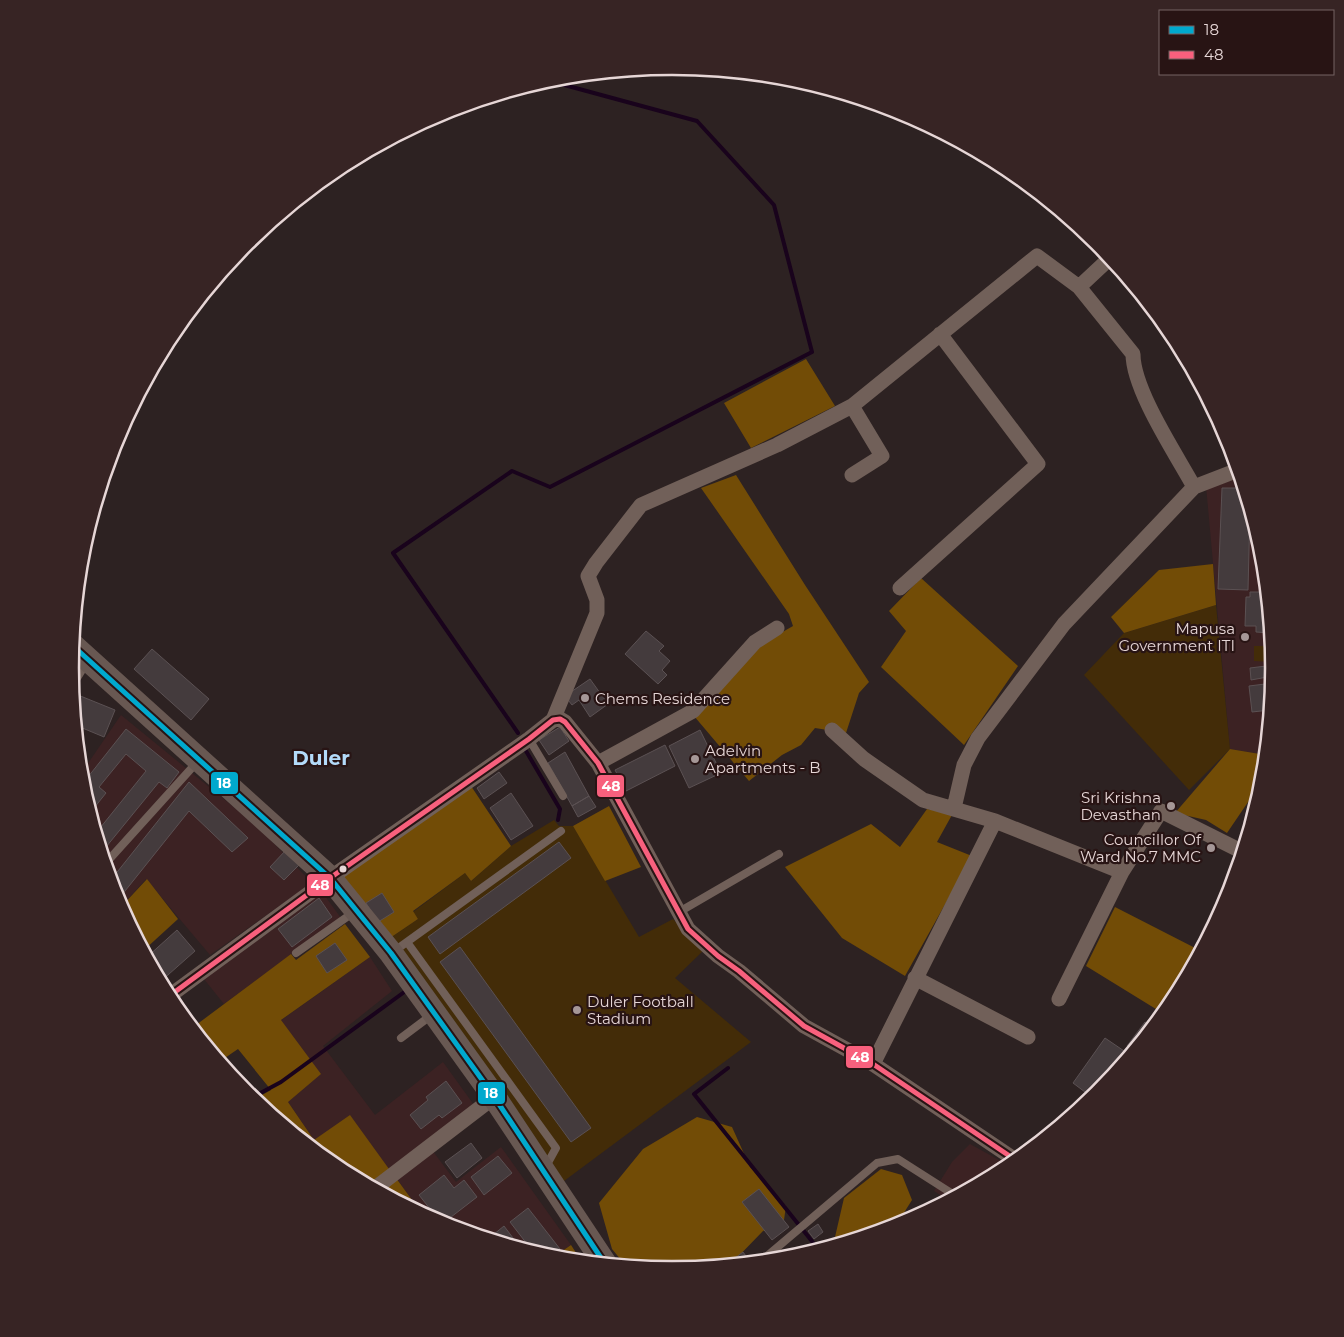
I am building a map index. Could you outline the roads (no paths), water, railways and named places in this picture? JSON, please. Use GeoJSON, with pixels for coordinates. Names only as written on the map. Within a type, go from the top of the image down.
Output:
{"type":"FeatureCollection","features":[{"type":"Feature","properties":{"kind":"main road"},"geometry":{"type":"LineString","coordinates":[[79,654],[330,878],[357,910],[399,948],[600,1257]]}},
{"type":"Feature","properties":{"kind":"street"},"geometry":{"type":"LineString","coordinates":[[553,720],[597,613],[598,600],[588,576],[596,563],[642,505],[776,445],[852,406],[1036,256],[1078,287],[1133,354],[1133,364],[1149,404],[1194,487]]}},
{"type":"Feature","properties":{"kind":"street"},"geometry":{"type":"LineString","coordinates":[[1078,287],[1105,263]]}},
{"type":"Feature","properties":{"kind":"street"},"geometry":{"type":"LineString","coordinates":[[900,588],[1038,464],[940,334]]}},
{"type":"Feature","properties":{"kind":"street"},"geometry":{"type":"LineString","coordinates":[[852,406],[882,456],[852,475]]}},
{"type":"Feature","properties":{"kind":"street"},"geometry":{"type":"LineString","coordinates":[[954,808],[964,765],[978,738],[1064,624],[1194,487],[1232,472]]}},
{"type":"Feature","properties":{"kind":"street"},"geometry":{"type":"LineString","coordinates":[[598,763],[693,711],[754,642],[776,628]]}},
{"type":"Feature","properties":{"kind":"street"},"geometry":{"type":"LineString","coordinates":[[175,991],[330,878],[529,739],[553,720],[560,718],[598,763],[688,929],[804,1026],[873,1064],[1010,1156]]}},
{"type":"Feature","properties":{"kind":"street"},"geometry":{"type":"LineString","coordinates":[[832,730],[864,759],[923,800],[995,821],[1122,872]]}},
{"type":"Feature","properties":{"kind":"street"},"geometry":{"type":"LineString","coordinates":[[1059,999],[1122,872],[1160,812],[1237,849]]}},
{"type":"Feature","properties":{"kind":"street"},"geometry":{"type":"LineString","coordinates":[[873,1064],[914,978],[995,821]]}},
{"type":"Feature","properties":{"kind":"street"},"geometry":{"type":"LineString","coordinates":[[914,978],[1028,1037]]}},
{"type":"Feature","properties":{"kind":"street"},"geometry":{"type":"LineString","coordinates":[[380,1185],[485,1104],[493,1095]]}},
{"type":"Feature","properties":{"kind":"lane"},"geometry":{"type":"LineString","coordinates":[[529,739],[563,796]]}},
{"type":"Feature","properties":{"kind":"lane"},"geometry":{"type":"LineString","coordinates":[[110,859],[199,760]]}},
{"type":"Feature","properties":{"kind":"lane"},"geometry":{"type":"LineString","coordinates":[[543,1171],[550,1163],[556,1148],[399,948],[561,831]]}},
{"type":"Feature","properties":{"kind":"lane"},"geometry":{"type":"LineString","coordinates":[[679,912],[779,854]]}},
{"type":"Feature","properties":{"kind":"lane"},"geometry":{"type":"LineString","coordinates":[[296,953],[357,910]]}},
{"type":"Feature","properties":{"kind":"lane"},"geometry":{"type":"LineString","coordinates":[[401,1038],[425,1020]]}},
{"type":"Feature","properties":{"kind":"lane"},"geometry":{"type":"LineString","coordinates":[[770,1254],[877,1163],[898,1159],[950,1192]]}},
{"type":"Feature","properties":{"kind":"waterway"},"geometry":{"type":"LineString","coordinates":[[518,733],[393,553],[512,471],[550,487],[812,352],[774,205],[697,121],[564,85]]}},
{"type":"Feature","properties":{"kind":"waterway"},"geometry":{"type":"LineString","coordinates":[[526,751],[560,809],[558,820]]}},
{"type":"Feature","properties":{"kind":"waterway"},"geometry":{"type":"LineString","coordinates":[[258,1094],[281,1082],[407,990]]}},
{"type":"Feature","properties":{"kind":"waterway"},"geometry":{"type":"LineString","coordinates":[[728,1068],[694,1094],[815,1245]]}},
{"type":"Feature","properties":{"kind":"place","name":"Mapusa Government ITI"},"geometry":{"type":"Point","coordinates":[1245,637]}},
{"type":"Feature","properties":{"kind":"place","name":"Chems Residence"},"geometry":{"type":"Point","coordinates":[585,698]}},
{"type":"Feature","properties":{"kind":"place","name":"Adelvin Apartments - B"},"geometry":{"type":"Point","coordinates":[695,759]}},
{"type":"Feature","properties":{"kind":"place","name":"Sri Krishna Devasthan"},"geometry":{"type":"Point","coordinates":[1171,806]}},
{"type":"Feature","properties":{"kind":"place","name":"Councillor Of Ward No.7 MMC"},"geometry":{"type":"Point","coordinates":[1211,848]}},
{"type":"Feature","properties":{"kind":"place","name":"Duler Football Stadium"},"geometry":{"type":"Point","coordinates":[577,1010]}},
{"type":"Feature","properties":{"kind":"district","name":"Duler"},"geometry":{"type":"Point","coordinates":[321,758]}}]}
